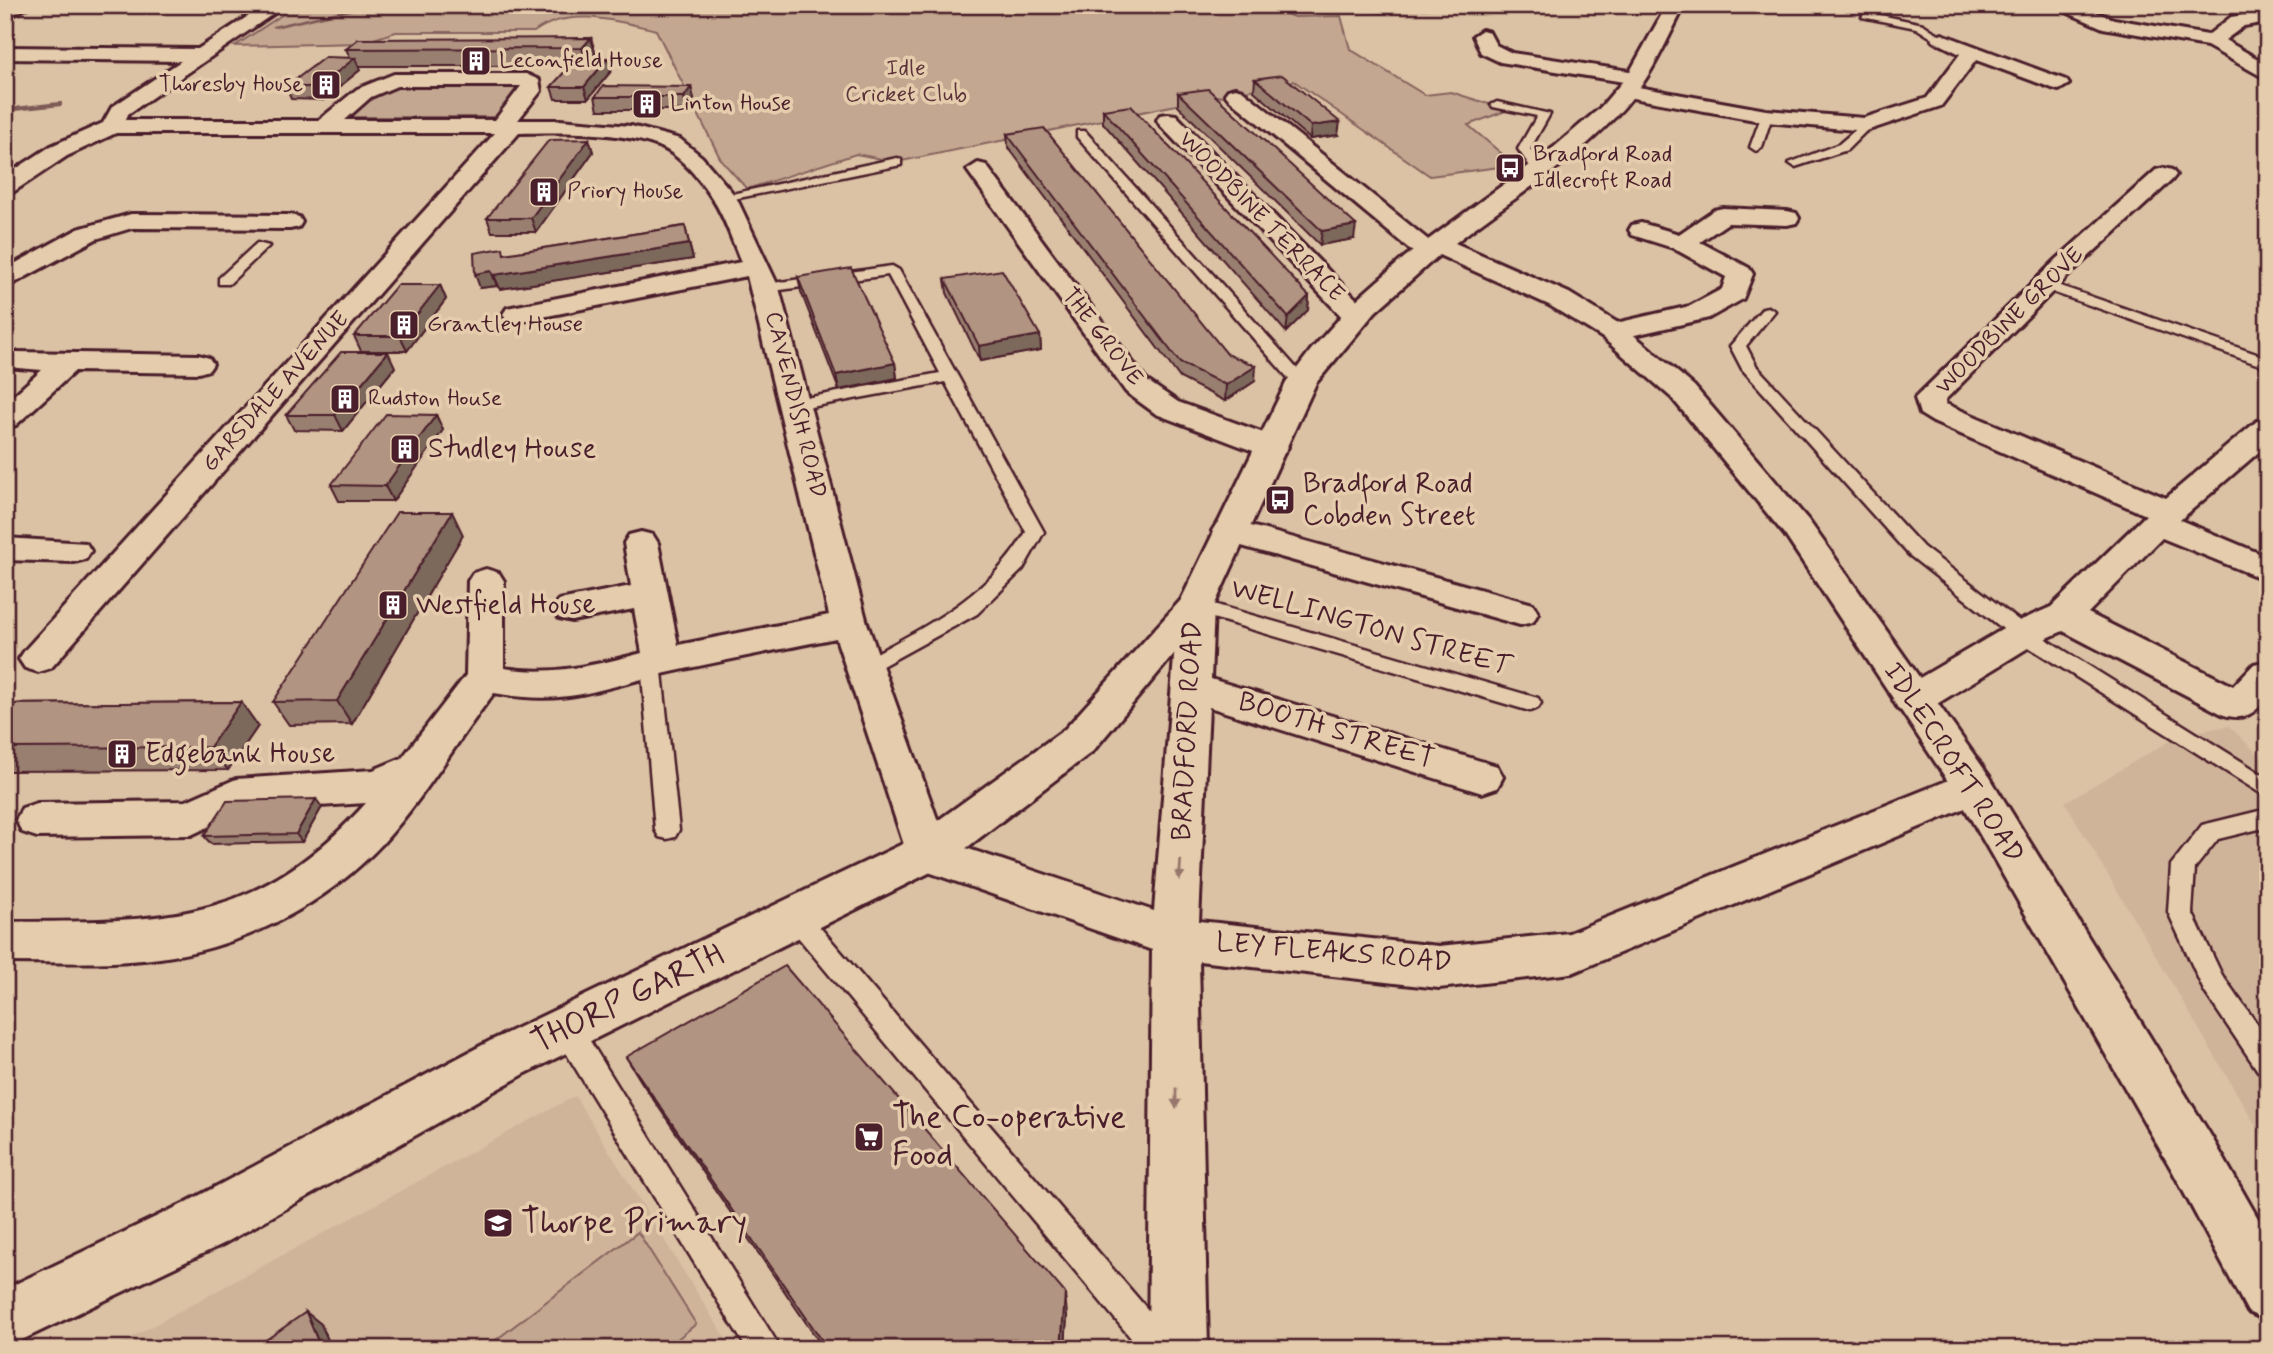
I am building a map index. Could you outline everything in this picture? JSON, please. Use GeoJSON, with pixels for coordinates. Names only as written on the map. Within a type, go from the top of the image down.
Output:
{"type":"FeatureCollection","features":[{"type":"Feature","properties":{"kind":"street"},"geometry":{"type":"LineString","coordinates":[[5,15],[22,5]]}},
{"type":"Feature","properties":{"kind":"street"},"geometry":{"type":"LineString","coordinates":[[5,187],[59,151],[111,127],[119,111],[277,5]]}},
{"type":"Feature","properties":{"kind":"street","name":"BRADFORD ROAD"},"geometry":{"type":"LineString","coordinates":[[1178,1349],[1175,938],[1196,607],[1229,531],[1301,383],[1323,350],[1355,314],[1396,276],[1435,263],[1464,225],[1568,150],[1631,85],[1676,5]]}},
{"type":"Feature","properties":{"kind":"street"},"geometry":{"type":"LineString","coordinates":[[2059,5],[2110,24],[2212,41],[2268,74]]}},
{"type":"Feature","properties":{"kind":"street"},"geometry":{"type":"LineString","coordinates":[[2212,41],[2238,21],[2268,16]]}},
{"type":"Feature","properties":{"kind":"street"},"geometry":{"type":"LineString","coordinates":[[1482,36],[1488,49],[1507,58],[1766,116],[1866,125],[1934,102],[1971,53]]}},
{"type":"Feature","properties":{"kind":"street"},"geometry":{"type":"LineString","coordinates":[[1942,40],[2059,84]]}},
{"type":"Feature","properties":{"kind":"street"},"geometry":{"type":"LineString","coordinates":[[5,53],[204,55]]}},
{"type":"Feature","properties":{"kind":"street"},"geometry":{"type":"LineString","coordinates":[[325,126],[364,93],[394,80],[526,80],[532,84],[531,91],[507,126]]}},
{"type":"Feature","properties":{"kind":"street"},"geometry":{"type":"LineString","coordinates":[[1235,94],[1435,263]]}},
{"type":"Feature","properties":{"kind":"street","name":"WOODBINE TERRACE"},"geometry":{"type":"LineString","coordinates":[[1168,120],[1355,314]]}},
{"type":"Feature","properties":{"kind":"street","name":"CAVENDISH ROAD"},"geometry":{"type":"LineString","coordinates":[[111,127],[507,126],[631,133],[672,144],[694,162],[724,197],[761,278],[849,623],[927,853]]}},
{"type":"Feature","properties":{"kind":"street","name":"GARSDALE AVENUE"},"geometry":{"type":"LineString","coordinates":[[38,659],[507,126]]}},
{"type":"Feature","properties":{"kind":"street","name":"THE GROVE"},"geometry":{"type":"LineString","coordinates":[[978,170],[1136,386],[1167,408],[1272,447]]}},
{"type":"Feature","properties":{"kind":"street","name":"WOODBINE GROVE"},"geometry":{"type":"LineString","coordinates":[[2163,518],[1944,416],[1931,408],[1930,398],[2164,174]]}},
{"type":"Feature","properties":{"kind":"street"},"geometry":{"type":"LineString","coordinates":[[1682,243],[1723,215],[1787,218]]}},
{"type":"Feature","properties":{"kind":"street"},"geometry":{"type":"LineString","coordinates":[[5,280],[86,234],[131,221],[290,222],[262,246]]}},
{"type":"Feature","properties":{"kind":"street","name":"IDLECROFT ROAD"},"geometry":{"type":"LineString","coordinates":[[1464,225],[1559,299],[1614,332],[1683,392],[1797,528],[1974,787],[2192,1154],[2268,1292]]}},
{"type":"Feature","properties":{"kind":"street"},"geometry":{"type":"LineString","coordinates":[[1614,332],[1699,312],[1734,293],[1740,274],[1682,243],[1641,230]]}},
{"type":"Feature","properties":{"kind":"street","name":"IDLECROFT ROAD"},"geometry":{"type":"LineString","coordinates":[[1435,263],[1467,277],[1559,299]]}},
{"type":"Feature","properties":{"kind":"street"},"geometry":{"type":"LineString","coordinates":[[517,314],[761,278]]}},
{"type":"Feature","properties":{"kind":"street"},"geometry":{"type":"LineString","coordinates":[[16,361],[199,364]]}},
{"type":"Feature","properties":{"kind":"street"},"geometry":{"type":"LineString","coordinates":[[5,419],[68,362]]}},
{"type":"Feature","properties":{"kind":"street"},"geometry":{"type":"LineString","coordinates":[[1913,700],[2023,634],[2064,615],[2163,518],[2268,428]]}},
{"type":"Feature","properties":{"kind":"street"},"geometry":{"type":"LineString","coordinates":[[2163,518],[2268,570]]}},
{"type":"Feature","properties":{"kind":"street"},"geometry":{"type":"LineString","coordinates":[[1229,531],[1520,613]]}},
{"type":"Feature","properties":{"kind":"street"},"geometry":{"type":"LineString","coordinates":[[641,543],[656,662]]}},
{"type":"Feature","properties":{"kind":"street"},"geometry":{"type":"LineString","coordinates":[[5,549],[74,551]]}},
{"type":"Feature","properties":{"kind":"street"},"geometry":{"type":"LineString","coordinates":[[5,942],[180,935],[235,919],[307,885],[368,830],[485,678],[486,581]]}},
{"type":"Feature","properties":{"kind":"street"},"geometry":{"type":"LineString","coordinates":[[572,609],[649,594]]}},
{"type":"Feature","properties":{"kind":"street","name":"THORP GARTH"},"geometry":{"type":"LineString","coordinates":[[5,1319],[205,1223],[508,1057],[927,853],[1079,740],[1196,607]]}},
{"type":"Feature","properties":{"kind":"street"},"geometry":{"type":"LineString","coordinates":[[2064,615],[2253,709],[2268,674]]}},
{"type":"Feature","properties":{"kind":"street"},"geometry":{"type":"LineString","coordinates":[[485,678],[529,686],[574,684],[656,662],[849,623]]}},
{"type":"Feature","properties":{"kind":"street","name":"BOOTH STREET"},"geometry":{"type":"LineString","coordinates":[[1189,686],[1482,777]]}},
{"type":"Feature","properties":{"kind":"street"},"geometry":{"type":"LineString","coordinates":[[37,820],[191,818],[236,794],[307,793],[378,786],[413,770]]}},
{"type":"Feature","properties":{"kind":"street","name":"LEY FLEAKS ROAD"},"geometry":{"type":"LineString","coordinates":[[927,853],[1175,938],[1439,967],[1572,953],[1974,787]]}},
{"type":"Feature","properties":{"kind":"lane"},"geometry":{"type":"LineString","coordinates":[[1342,5],[1381,8],[1440,5]]}},
{"type":"Feature","properties":{"kind":"lane"},"geometry":{"type":"LineString","coordinates":[[1866,15],[1919,26],[1942,40]]}},
{"type":"Feature","properties":{"kind":"lane"},"geometry":{"type":"LineString","coordinates":[[1497,105],[1544,114],[1524,149],[1540,172]]}},
{"type":"Feature","properties":{"kind":"lane"},"geometry":{"type":"LineString","coordinates":[[1756,147],[1766,116]]}},
{"type":"Feature","properties":{"kind":"lane"},"geometry":{"type":"LineString","coordinates":[[1795,163],[1843,147],[1866,125]]}},
{"type":"Feature","properties":{"kind":"lane"},"geometry":{"type":"LineString","coordinates":[[1081,134],[1301,383]]}},
{"type":"Feature","properties":{"kind":"lane"},"geometry":{"type":"LineString","coordinates":[[724,197],[897,162]]}},
{"type":"Feature","properties":{"kind":"lane"},"geometry":{"type":"LineString","coordinates":[[224,281],[262,246]]}},
{"type":"Feature","properties":{"kind":"lane"},"geometry":{"type":"LineString","coordinates":[[761,278],[892,270],[1035,532],[1016,565],[970,609],[864,669]]}},
{"type":"Feature","properties":{"kind":"lane"},"geometry":{"type":"LineString","coordinates":[[2046,285],[2268,363]]}},
{"type":"Feature","properties":{"kind":"lane"},"geometry":{"type":"LineString","coordinates":[[1768,311],[1738,346],[1750,369],[1916,551],[2023,634],[2268,789]]}},
{"type":"Feature","properties":{"kind":"lane"},"geometry":{"type":"LineString","coordinates":[[795,405],[952,376]]}},
{"type":"Feature","properties":{"kind":"lane","name":"WELLINGTON STREET"},"geometry":{"type":"LineString","coordinates":[[1196,607],[1530,704]]}},
{"type":"Feature","properties":{"kind":"lane"},"geometry":{"type":"LineString","coordinates":[[656,662],[667,830]]}},
{"type":"Feature","properties":{"kind":"lane"},"geometry":{"type":"LineString","coordinates":[[2268,822],[2259,820],[2210,832],[2183,865],[2180,912],[2213,983],[2268,1062]]}},
{"type":"Feature","properties":{"kind":"lane"},"geometry":{"type":"LineString","coordinates":[[797,918],[1161,1349]]}},
{"type":"Feature","properties":{"kind":"lane"},"geometry":{"type":"LineString","coordinates":[[567,1028],[765,1349]]}},
{"type":"Feature","properties":{"kind":"shaded area"},"geometry":{"type":"Polygon","coordinates":[[[1262,5],[1484,5],[1294,17],[1262,5]]]}},
{"type":"Feature","properties":{"kind":"shaded area"},"geometry":{"type":"Polygon","coordinates":[[[2229,726],[2268,764],[2268,1146],[2065,802],[2182,734],[2229,726]]]}},
{"type":"Feature","properties":{"kind":"shaded area","name":"Thorpe Primary"},"geometry":{"type":"Polygon","coordinates":[[[575,1096],[732,1349],[110,1349],[575,1096]]]}},
{"type":"Feature","properties":{"kind":"green space","name":"Idle Cricket Club"},"geometry":{"type":"Polygon","coordinates":[[[297,5],[1262,5],[1294,17],[1341,16],[1350,49],[1425,95],[1451,92],[1508,110],[1468,125],[1515,165],[1430,176],[1294,81],[897,162],[856,154],[747,189],[721,160],[656,30],[609,20],[578,18],[562,19],[534,32],[396,32],[361,43],[235,46],[297,5]]]}},
{"type":"Feature","properties":{"kind":"green space"},"geometry":{"type":"Polygon","coordinates":[[[397,83],[515,86],[518,90],[495,117],[348,117],[380,91],[397,83]]]}},
{"type":"Feature","properties":{"kind":"green space"},"geometry":{"type":"Polygon","coordinates":[[[638,1232],[696,1324],[665,1349],[484,1349],[638,1232]]]}},
{"type":"Feature","properties":{"kind":"building"},"geometry":{"type":"Polygon","coordinates":[[[591,38],[582,48],[346,49],[358,39],[591,38]]]}},
{"type":"Feature","properties":{"kind":"building"},"geometry":{"type":"Polygon","coordinates":[[[325,57],[355,58],[318,87],[286,87],[325,57]]]}},
{"type":"Feature","properties":{"kind":"building"},"geometry":{"type":"Polygon","coordinates":[[[577,58],[608,58],[584,87],[551,87],[577,58]]]}},
{"type":"Feature","properties":{"kind":"building"},"geometry":{"type":"Polygon","coordinates":[[[1282,75],[1340,122],[1311,126],[1255,79],[1282,75]]]}},
{"type":"Feature","properties":{"kind":"building"},"geometry":{"type":"Polygon","coordinates":[[[603,86],[691,87],[684,97],[595,97],[603,86]]]}},
{"type":"Feature","properties":{"kind":"building"},"geometry":{"type":"Polygon","coordinates":[[[1208,89],[1356,225],[1322,231],[1178,93],[1208,89]]]}},
{"type":"Feature","properties":{"kind":"building"},"geometry":{"type":"Polygon","coordinates":[[[1131,106],[1309,296],[1288,317],[1103,110],[1131,106]]]}},
{"type":"Feature","properties":{"kind":"building"},"geometry":{"type":"Polygon","coordinates":[[[1044,128],[1227,354],[1256,366],[1226,385],[1180,363],[1007,134],[1044,128]]]}},
{"type":"Feature","properties":{"kind":"building"},"geometry":{"type":"Polygon","coordinates":[[[589,139],[531,218],[487,218],[549,140],[589,139]]]}},
{"type":"Feature","properties":{"kind":"building"},"geometry":{"type":"Polygon","coordinates":[[[685,226],[689,244],[494,275],[491,271],[475,274],[474,253],[503,248],[504,254],[685,226]]]}},
{"type":"Feature","properties":{"kind":"building"},"geometry":{"type":"Polygon","coordinates":[[[851,268],[895,363],[836,375],[798,277],[851,268]]]}},
{"type":"Feature","properties":{"kind":"building"},"geometry":{"type":"Polygon","coordinates":[[[1002,270],[1040,335],[979,346],[945,279],[1002,270]]]}},
{"type":"Feature","properties":{"kind":"building"},"geometry":{"type":"Polygon","coordinates":[[[397,285],[440,285],[400,336],[354,336],[397,285]]]}},
{"type":"Feature","properties":{"kind":"building"},"geometry":{"type":"Polygon","coordinates":[[[341,352],[388,352],[335,415],[286,415],[341,352]]]}},
{"type":"Feature","properties":{"kind":"building"},"geometry":{"type":"Polygon","coordinates":[[[386,414],[436,415],[385,486],[331,485],[386,414]]]}},
{"type":"Feature","properties":{"kind":"building"},"geometry":{"type":"Polygon","coordinates":[[[397,512],[452,512],[337,701],[273,702],[397,512]]]}},
{"type":"Feature","properties":{"kind":"building"},"geometry":{"type":"Polygon","coordinates":[[[241,702],[210,747],[5,748],[5,704],[241,702]]]}},
{"type":"Feature","properties":{"kind":"building"},"geometry":{"type":"Polygon","coordinates":[[[316,799],[296,834],[204,836],[227,801],[316,799]]]}},
{"type":"Feature","properties":{"kind":"building"},"geometry":{"type":"Polygon","coordinates":[[[785,966],[1065,1293],[1061,1349],[828,1349],[626,1057],[785,966]]]}},
{"type":"Feature","properties":{"kind":"building"},"geometry":{"type":"Polygon","coordinates":[[[306,1312],[321,1349],[253,1349],[306,1312]]]}},
{"type":"Feature","properties":{"kind":"waterway"},"geometry":{"type":"LineString","coordinates":[[275,26],[375,5]]}},
{"type":"Feature","properties":{"kind":"waterway"},"geometry":{"type":"LineString","coordinates":[[5,110],[59,104]]}},
{"type":"Feature","properties":{"kind":"place","name":"Leconfield House"},"geometry":{"type":"Point","coordinates":[476,61]}},
{"type":"Feature","properties":{"kind":"place","name":"Thoresby House"},"geometry":{"type":"Point","coordinates":[326,85]}},
{"type":"Feature","properties":{"kind":"place","name":"Linton House"},"geometry":{"type":"Point","coordinates":[647,104]}},
{"type":"Feature","properties":{"kind":"place","name":"Bradford Road Idlecroft Road"},"geometry":{"type":"Point","coordinates":[1510,168]}},
{"type":"Feature","properties":{"kind":"place","name":"Priory House"},"geometry":{"type":"Point","coordinates":[544,192]}},
{"type":"Feature","properties":{"kind":"place","name":"Grantley House"},"geometry":{"type":"Point","coordinates":[404,325]}},
{"type":"Feature","properties":{"kind":"place","name":"Rudston House"},"geometry":{"type":"Point","coordinates":[345,399]}},
{"type":"Feature","properties":{"kind":"place","name":"Studley House"},"geometry":{"type":"Point","coordinates":[405,449]}},
{"type":"Feature","properties":{"kind":"place","name":"Bradford Road Cobden Street"},"geometry":{"type":"Point","coordinates":[1280,500]}},
{"type":"Feature","properties":{"kind":"place","name":"Westfield House"},"geometry":{"type":"Point","coordinates":[393,605]}},
{"type":"Feature","properties":{"kind":"place","name":"Edgebank House"},"geometry":{"type":"Point","coordinates":[122,754]}},
{"type":"Feature","properties":{"kind":"place","name":"The Co-operative Food"},"geometry":{"type":"Point","coordinates":[869,1137]}},
{"type":"Feature","properties":{"kind":"place","name":"Thorpe Primary"},"geometry":{"type":"Point","coordinates":[498,1223]}}]}
